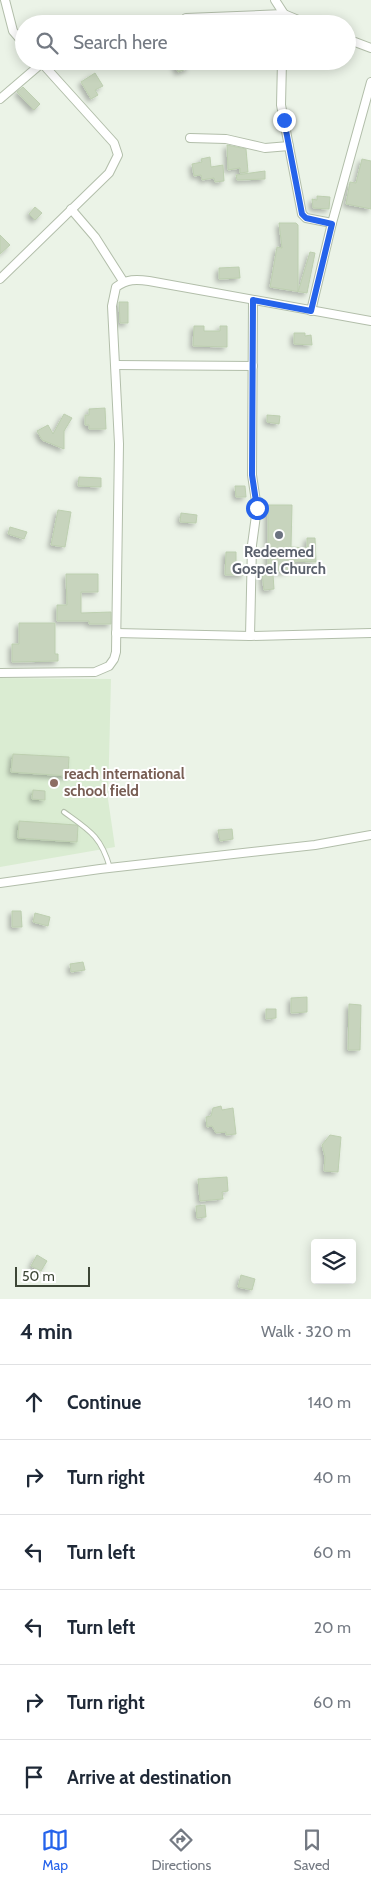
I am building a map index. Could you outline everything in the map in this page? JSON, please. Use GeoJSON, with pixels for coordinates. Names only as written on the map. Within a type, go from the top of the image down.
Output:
{"type":"FeatureCollection","features":[{"type":"Feature","properties":{"kind":"street"},"geometry":{"type":"LineString","coordinates":[[5,0],[15,33]]}},
{"type":"Feature","properties":{"kind":"street"},"geometry":{"type":"LineString","coordinates":[[275,0],[284,14]]}},
{"type":"Feature","properties":{"kind":"street"},"geometry":{"type":"LineString","coordinates":[[260,15],[284,14]]}},
{"type":"Feature","properties":{"kind":"street"},"geometry":{"type":"LineString","coordinates":[[356,42],[371,48]]}},
{"type":"Feature","properties":{"kind":"street"},"geometry":{"type":"LineString","coordinates":[[0,99],[32,70]]}},
{"type":"Feature","properties":{"kind":"street"},"geometry":{"type":"LineString","coordinates":[[0,279],[109,172],[117,159],[118,150],[48,70]]}},
{"type":"Feature","properties":{"kind":"street"},"geometry":{"type":"LineString","coordinates":[[282,70],[281,105],[302,214],[306,218],[332,224]]}},
{"type":"Feature","properties":{"kind":"street"},"geometry":{"type":"LineString","coordinates":[[311,311],[332,224],[371,82]]}},
{"type":"Feature","properties":{"kind":"street"},"geometry":{"type":"LineString","coordinates":[[190,138],[226,139],[265,148],[289,146]]}},
{"type":"Feature","properties":{"kind":"street"},"geometry":{"type":"LineString","coordinates":[[71,209],[95,237],[124,281]]}},
{"type":"Feature","properties":{"kind":"street"},"geometry":{"type":"LineString","coordinates":[[0,673],[95,672],[104,670],[114,659],[116,633],[118,444],[112,306],[116,287],[124,281],[149,280],[371,322]]}},
{"type":"Feature","properties":{"kind":"street"},"geometry":{"type":"LineString","coordinates":[[250,636],[252,545],[257,508],[252,475],[253,300]]}},
{"type":"Feature","properties":{"kind":"street"},"geometry":{"type":"LineString","coordinates":[[116,365],[253,366]]}},
{"type":"Feature","properties":{"kind":"street"},"geometry":{"type":"LineString","coordinates":[[116,633],[250,636],[371,633]]}},
{"type":"Feature","properties":{"kind":"street"},"geometry":{"type":"LineString","coordinates":[[0,883],[110,868],[316,845],[371,836]]}},
{"type":"Feature","properties":{"kind":"lane"},"geometry":{"type":"LineString","coordinates":[[64,812],[92,832],[104,849],[110,868]]}},
{"type":"Feature","properties":{"kind":"shaded area","name":"reach international school field"},"geometry":{"type":"Polygon","coordinates":[[[0,678],[111,679],[108,799],[115,847],[0,867],[0,678]]]}},
{"type":"Feature","properties":{"kind":"building"},"geometry":{"type":"Polygon","coordinates":[[[95,73],[103,86],[95,90],[98,95],[91,99],[81,82],[95,73]]]}},
{"type":"Feature","properties":{"kind":"building"},"geometry":{"type":"Polygon","coordinates":[[[23,87],[40,104],[34,110],[17,92],[23,87]]]}},
{"type":"Feature","properties":{"kind":"building"},"geometry":{"type":"Polygon","coordinates":[[[227,145],[246,149],[248,172],[240,173],[240,168],[228,170],[227,145]]]}},
{"type":"Feature","properties":{"kind":"building"},"geometry":{"type":"Polygon","coordinates":[[[210,157],[211,167],[223,165],[224,181],[215,182],[214,178],[202,180],[201,175],[194,176],[192,164],[202,162],[201,159],[210,157]]]}},
{"type":"Feature","properties":{"kind":"building"},"geometry":{"type":"Polygon","coordinates":[[[362,159],[371,161],[371,209],[346,204],[350,182],[356,183],[362,159]]]}},
{"type":"Feature","properties":{"kind":"building"},"geometry":{"type":"Polygon","coordinates":[[[265,171],[265,179],[237,180],[236,175],[265,171]]]}},
{"type":"Feature","properties":{"kind":"building"},"geometry":{"type":"Polygon","coordinates":[[[317,196],[330,197],[329,209],[313,208],[312,199],[317,200],[317,196]]]}},
{"type":"Feature","properties":{"kind":"building"},"geometry":{"type":"Polygon","coordinates":[[[35,207],[42,213],[35,220],[29,214],[35,207]]]}},
{"type":"Feature","properties":{"kind":"building"},"geometry":{"type":"Polygon","coordinates":[[[279,223],[296,223],[298,225],[298,292],[270,287],[277,247],[282,248],[279,223]]]}},
{"type":"Feature","properties":{"kind":"building"},"geometry":{"type":"Polygon","coordinates":[[[0,235],[10,245],[0,254],[0,235]]]}},
{"type":"Feature","properties":{"kind":"building"},"geometry":{"type":"Polygon","coordinates":[[[310,252],[315,253],[307,293],[298,292],[310,252]]]}},
{"type":"Feature","properties":{"kind":"building"},"geometry":{"type":"Polygon","coordinates":[[[239,267],[240,278],[219,279],[219,268],[239,267]]]}},
{"type":"Feature","properties":{"kind":"building"},"geometry":{"type":"Polygon","coordinates":[[[119,302],[128,302],[128,323],[120,323],[119,302]]]}},
{"type":"Feature","properties":{"kind":"building"},"geometry":{"type":"Polygon","coordinates":[[[194,326],[204,326],[204,331],[220,331],[220,326],[227,326],[227,347],[193,346],[194,326]]]}},
{"type":"Feature","properties":{"kind":"building"},"geometry":{"type":"Polygon","coordinates":[[[294,333],[305,333],[305,336],[311,335],[312,345],[294,344],[294,333]]]}},
{"type":"Feature","properties":{"kind":"building"},"geometry":{"type":"Polygon","coordinates":[[[105,408],[106,429],[89,429],[89,425],[85,425],[85,415],[89,415],[89,409],[105,408]]]}},
{"type":"Feature","properties":{"kind":"building"},"geometry":{"type":"Polygon","coordinates":[[[64,414],[72,418],[64,431],[64,449],[42,440],[37,431],[48,425],[53,434],[64,414]]]}},
{"type":"Feature","properties":{"kind":"building"},"geometry":{"type":"Polygon","coordinates":[[[267,415],[280,416],[279,424],[267,422],[267,415]]]}},
{"type":"Feature","properties":{"kind":"building"},"geometry":{"type":"Polygon","coordinates":[[[79,477],[101,478],[101,487],[78,486],[79,477]]]}},
{"type":"Feature","properties":{"kind":"building"},"geometry":{"type":"Polygon","coordinates":[[[235,486],[245,486],[246,497],[236,497],[235,486]]]}},
{"type":"Feature","properties":{"kind":"building"},"geometry":{"type":"Polygon","coordinates":[[[268,505],[292,505],[291,547],[307,548],[307,538],[315,538],[316,562],[294,561],[294,567],[287,571],[268,571],[268,505]]]}},
{"type":"Feature","properties":{"kind":"building"},"geometry":{"type":"Polygon","coordinates":[[[58,510],[71,512],[65,547],[51,545],[58,510]]]}},
{"type":"Feature","properties":{"kind":"building"},"geometry":{"type":"Polygon","coordinates":[[[181,513],[197,515],[196,523],[180,522],[181,513]]]}},
{"type":"Feature","properties":{"kind":"building"},"geometry":{"type":"Polygon","coordinates":[[[10,527],[27,532],[24,539],[8,534],[10,527]]]}},
{"type":"Feature","properties":{"kind":"building"},"geometry":{"type":"Polygon","coordinates":[[[226,552],[236,552],[236,566],[244,566],[244,575],[225,575],[226,552]]]}},
{"type":"Feature","properties":{"kind":"building"},"geometry":{"type":"Polygon","coordinates":[[[66,574],[98,574],[98,592],[81,592],[81,613],[111,612],[111,624],[89,624],[89,621],[57,621],[57,605],[67,605],[66,574]]]}},
{"type":"Feature","properties":{"kind":"building"},"geometry":{"type":"Polygon","coordinates":[[[262,574],[273,574],[274,589],[264,590],[262,574]]]}},
{"type":"Feature","properties":{"kind":"building"},"geometry":{"type":"Polygon","coordinates":[[[19,623],[55,623],[55,654],[58,654],[58,661],[12,662],[12,644],[19,644],[19,623]]]}},
{"type":"Feature","properties":{"kind":"building"},"geometry":{"type":"Polygon","coordinates":[[[13,754],[69,757],[68,776],[11,772],[13,754]]]}},
{"type":"Feature","properties":{"kind":"building"},"geometry":{"type":"Polygon","coordinates":[[[33,790],[45,791],[45,800],[32,799],[33,790]]]}},
{"type":"Feature","properties":{"kind":"building"},"geometry":{"type":"Polygon","coordinates":[[[19,821],[76,825],[78,826],[77,842],[18,838],[19,821]]]}},
{"type":"Feature","properties":{"kind":"building"},"geometry":{"type":"Polygon","coordinates":[[[232,829],[233,839],[220,841],[218,830],[232,829]]]}},
{"type":"Feature","properties":{"kind":"building"},"geometry":{"type":"Polygon","coordinates":[[[12,911],[21,911],[22,927],[12,927],[12,911]]]}},
{"type":"Feature","properties":{"kind":"building"},"geometry":{"type":"Polygon","coordinates":[[[35,913],[50,917],[48,926],[33,922],[35,913]]]}},
{"type":"Feature","properties":{"kind":"building"},"geometry":{"type":"Polygon","coordinates":[[[83,962],[85,970],[71,972],[70,964],[83,962]]]}},
{"type":"Feature","properties":{"kind":"building"},"geometry":{"type":"Polygon","coordinates":[[[307,997],[307,1012],[291,1013],[291,998],[307,997]]]}},
{"type":"Feature","properties":{"kind":"building"},"geometry":{"type":"Polygon","coordinates":[[[349,1004],[361,1005],[360,1050],[348,1050],[349,1004]]]}},
{"type":"Feature","properties":{"kind":"building"},"geometry":{"type":"Polygon","coordinates":[[[266,1009],[276,1009],[276,1018],[266,1019],[266,1009]]]}},
{"type":"Feature","properties":{"kind":"building"},"geometry":{"type":"Polygon","coordinates":[[[221,1106],[222,1110],[233,1108],[236,1134],[216,1133],[212,1126],[207,1127],[206,1117],[211,1116],[213,1108],[221,1106]]]}},
{"type":"Feature","properties":{"kind":"building"},"geometry":{"type":"Polygon","coordinates":[[[330,1135],[341,1137],[338,1172],[324,1171],[325,1157],[322,1145],[330,1135]]]}},
{"type":"Feature","properties":{"kind":"building"},"geometry":{"type":"Polygon","coordinates":[[[227,1177],[228,1191],[222,1192],[223,1199],[200,1201],[198,1179],[227,1177]]]}},
{"type":"Feature","properties":{"kind":"building"},"geometry":{"type":"Polygon","coordinates":[[[205,1205],[206,1217],[197,1218],[196,1206],[205,1205]]]}},
{"type":"Feature","properties":{"kind":"building"},"geometry":{"type":"Polygon","coordinates":[[[37,1255],[47,1261],[41,1271],[31,1266],[37,1255]]]}},
{"type":"Feature","properties":{"kind":"building"},"geometry":{"type":"Polygon","coordinates":[[[241,1275],[255,1279],[252,1290],[238,1287],[241,1275]]]}},
{"type":"Feature","properties":{"kind":"place","name":"Redeemed Gospel Church"},"geometry":{"type":"Point","coordinates":[279,535]}},
{"type":"Feature","properties":{"kind":"place","name":"reach international school field"},"geometry":{"type":"Point","coordinates":[54,783]}},
{"type":"Feature","properties":{"kind":"route"},"geometry":{"type":"LineString","coordinates":[[257,508],[252,475],[253,300],[311,311],[332,224],[312,220],[302,214],[296,197],[296,180],[284,120]]}}]}
